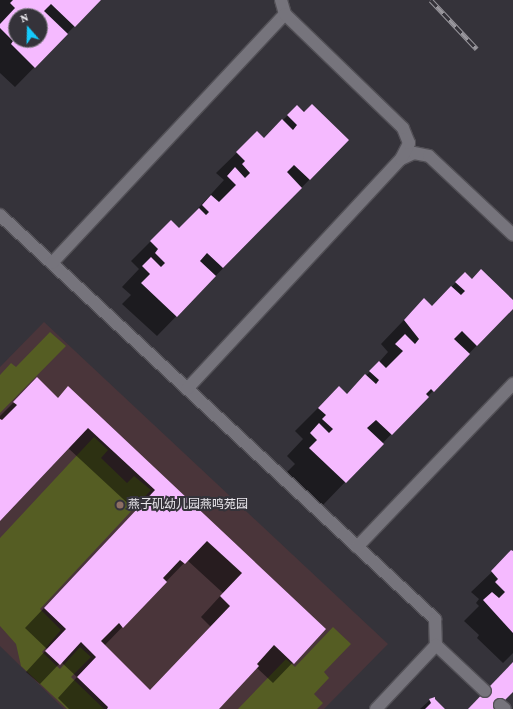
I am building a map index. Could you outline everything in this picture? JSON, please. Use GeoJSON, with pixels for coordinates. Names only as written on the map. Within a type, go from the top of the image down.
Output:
{"type":"FeatureCollection","features":[{"type":"Feature","properties":{"kind":"lane"},"geometry":{"type":"LineString","coordinates":[[187,389],[400,158],[409,143],[403,128],[285,14],[281,0]]}},
{"type":"Feature","properties":{"kind":"lane"},"geometry":{"type":"LineString","coordinates":[[52,263],[285,14]]}},
{"type":"Feature","properties":{"kind":"lane"},"geometry":{"type":"LineString","coordinates":[[400,158],[414,154],[429,156],[513,235]]}},
{"type":"Feature","properties":{"kind":"lane"},"geometry":{"type":"LineString","coordinates":[[0,215],[435,619],[436,645],[485,691]]}},
{"type":"Feature","properties":{"kind":"lane"},"geometry":{"type":"LineString","coordinates":[[357,547],[513,384]]}},
{"type":"Feature","properties":{"kind":"lane"},"geometry":{"type":"LineString","coordinates":[[376,709],[436,645]]}},
{"type":"Feature","properties":{"kind":"shaded area","name":"燕子矶幼儿园燕鸣苑园"},"geometry":{"type":"Polygon","coordinates":[[[44,322],[388,644],[324,709],[64,709],[0,646],[0,367],[44,322]]]}},
{"type":"Feature","properties":{"kind":"green space"},"geometry":{"type":"Polygon","coordinates":[[[50,332],[66,346],[0,413],[0,375],[11,363],[16,367],[50,332]]]}},
{"type":"Feature","properties":{"kind":"green space"},"geometry":{"type":"Polygon","coordinates":[[[94,437],[108,450],[101,458],[127,483],[134,476],[151,490],[40,609],[61,630],[42,652],[60,669],[80,647],[91,657],[71,677],[104,709],[67,709],[21,666],[16,644],[0,626],[0,538],[94,437]]]}},
{"type":"Feature","properties":{"kind":"green space"},"geometry":{"type":"Polygon","coordinates":[[[333,627],[351,644],[324,672],[329,678],[314,694],[323,703],[317,709],[238,709],[286,659],[295,667],[333,627]]]}},
{"type":"Feature","properties":{"kind":"building"},"geometry":{"type":"Polygon","coordinates":[[[13,0],[101,0],[75,27],[51,4],[47,8],[15,8],[10,3],[13,0]]]}},
{"type":"Feature","properties":{"kind":"building"},"geometry":{"type":"Polygon","coordinates":[[[8,15],[8,36],[0,28],[0,24],[8,15]]]}},
{"type":"Feature","properties":{"kind":"building"},"geometry":{"type":"Polygon","coordinates":[[[48,15],[68,34],[35,68],[15,48],[48,48],[48,15]]]}},
{"type":"Feature","properties":{"kind":"building"},"geometry":{"type":"Polygon","coordinates":[[[312,104],[349,140],[310,180],[294,165],[287,172],[302,188],[223,268],[207,253],[200,261],[216,276],[177,317],[141,283],[150,274],[142,266],[151,257],[161,267],[165,263],[155,253],[158,249],[150,241],[171,220],[179,228],[199,208],[206,215],[209,212],[202,205],[211,195],[219,202],[236,185],[227,176],[235,167],[245,178],[250,173],[242,164],[245,161],[236,152],[257,131],[264,138],[282,119],[293,130],[297,125],[287,115],[297,105],[304,112],[312,104]]]}},
{"type":"Feature","properties":{"kind":"building"},"geometry":{"type":"Polygon","coordinates":[[[481,269],[513,300],[513,309],[477,346],[462,331],[454,339],[470,354],[434,392],[431,389],[426,394],[429,397],[392,435],[376,420],[367,428],[384,444],[346,483],[309,448],[317,440],[310,433],[319,423],[329,433],[333,429],[322,419],[326,415],[318,408],[339,386],[347,394],[365,374],[376,384],[379,380],[369,371],[379,361],[386,368],[403,351],[395,344],[405,334],[415,344],[419,339],[404,320],[424,298],[432,306],[451,286],[461,295],[465,291],[455,282],[465,272],[472,279],[481,269]]]}},
{"type":"Feature","properties":{"kind":"building"},"geometry":{"type":"Polygon","coordinates":[[[37,377],[58,398],[68,386],[326,629],[294,664],[274,645],[257,664],[259,666],[219,709],[107,709],[108,707],[77,677],[96,657],[81,642],[60,665],[45,651],[66,629],[44,608],[155,490],[88,428],[0,521],[0,419],[2,420],[17,405],[13,402],[37,377]],[[207,541],[185,564],[180,560],[163,578],[167,582],[123,628],[119,623],[101,641],[150,690],[230,606],[220,596],[242,573],[207,541]]]}},
{"type":"Feature","properties":{"kind":"building"},"geometry":{"type":"Polygon","coordinates":[[[511,550],[513,551],[513,633],[483,600],[492,592],[499,598],[505,592],[495,582],[498,579],[491,571],[511,550]]]}},
{"type":"Feature","properties":{"kind":"building"},"geometry":{"type":"Polygon","coordinates":[[[513,662],[513,692],[496,709],[468,709],[513,662]]]}},
{"type":"Feature","properties":{"kind":"building"},"geometry":{"type":"Polygon","coordinates":[[[435,697],[435,699],[445,709],[425,709],[431,703],[429,699],[435,697]]]}},
{"type":"Feature","properties":{"kind":"railway"},"geometry":{"type":"LineString","coordinates":[[431,0],[477,49]]}},
{"type":"Feature","properties":{"kind":"place","name":"燕子矶幼儿园燕鸣苑园"},"geometry":{"type":"Point","coordinates":[120,505]}}]}
